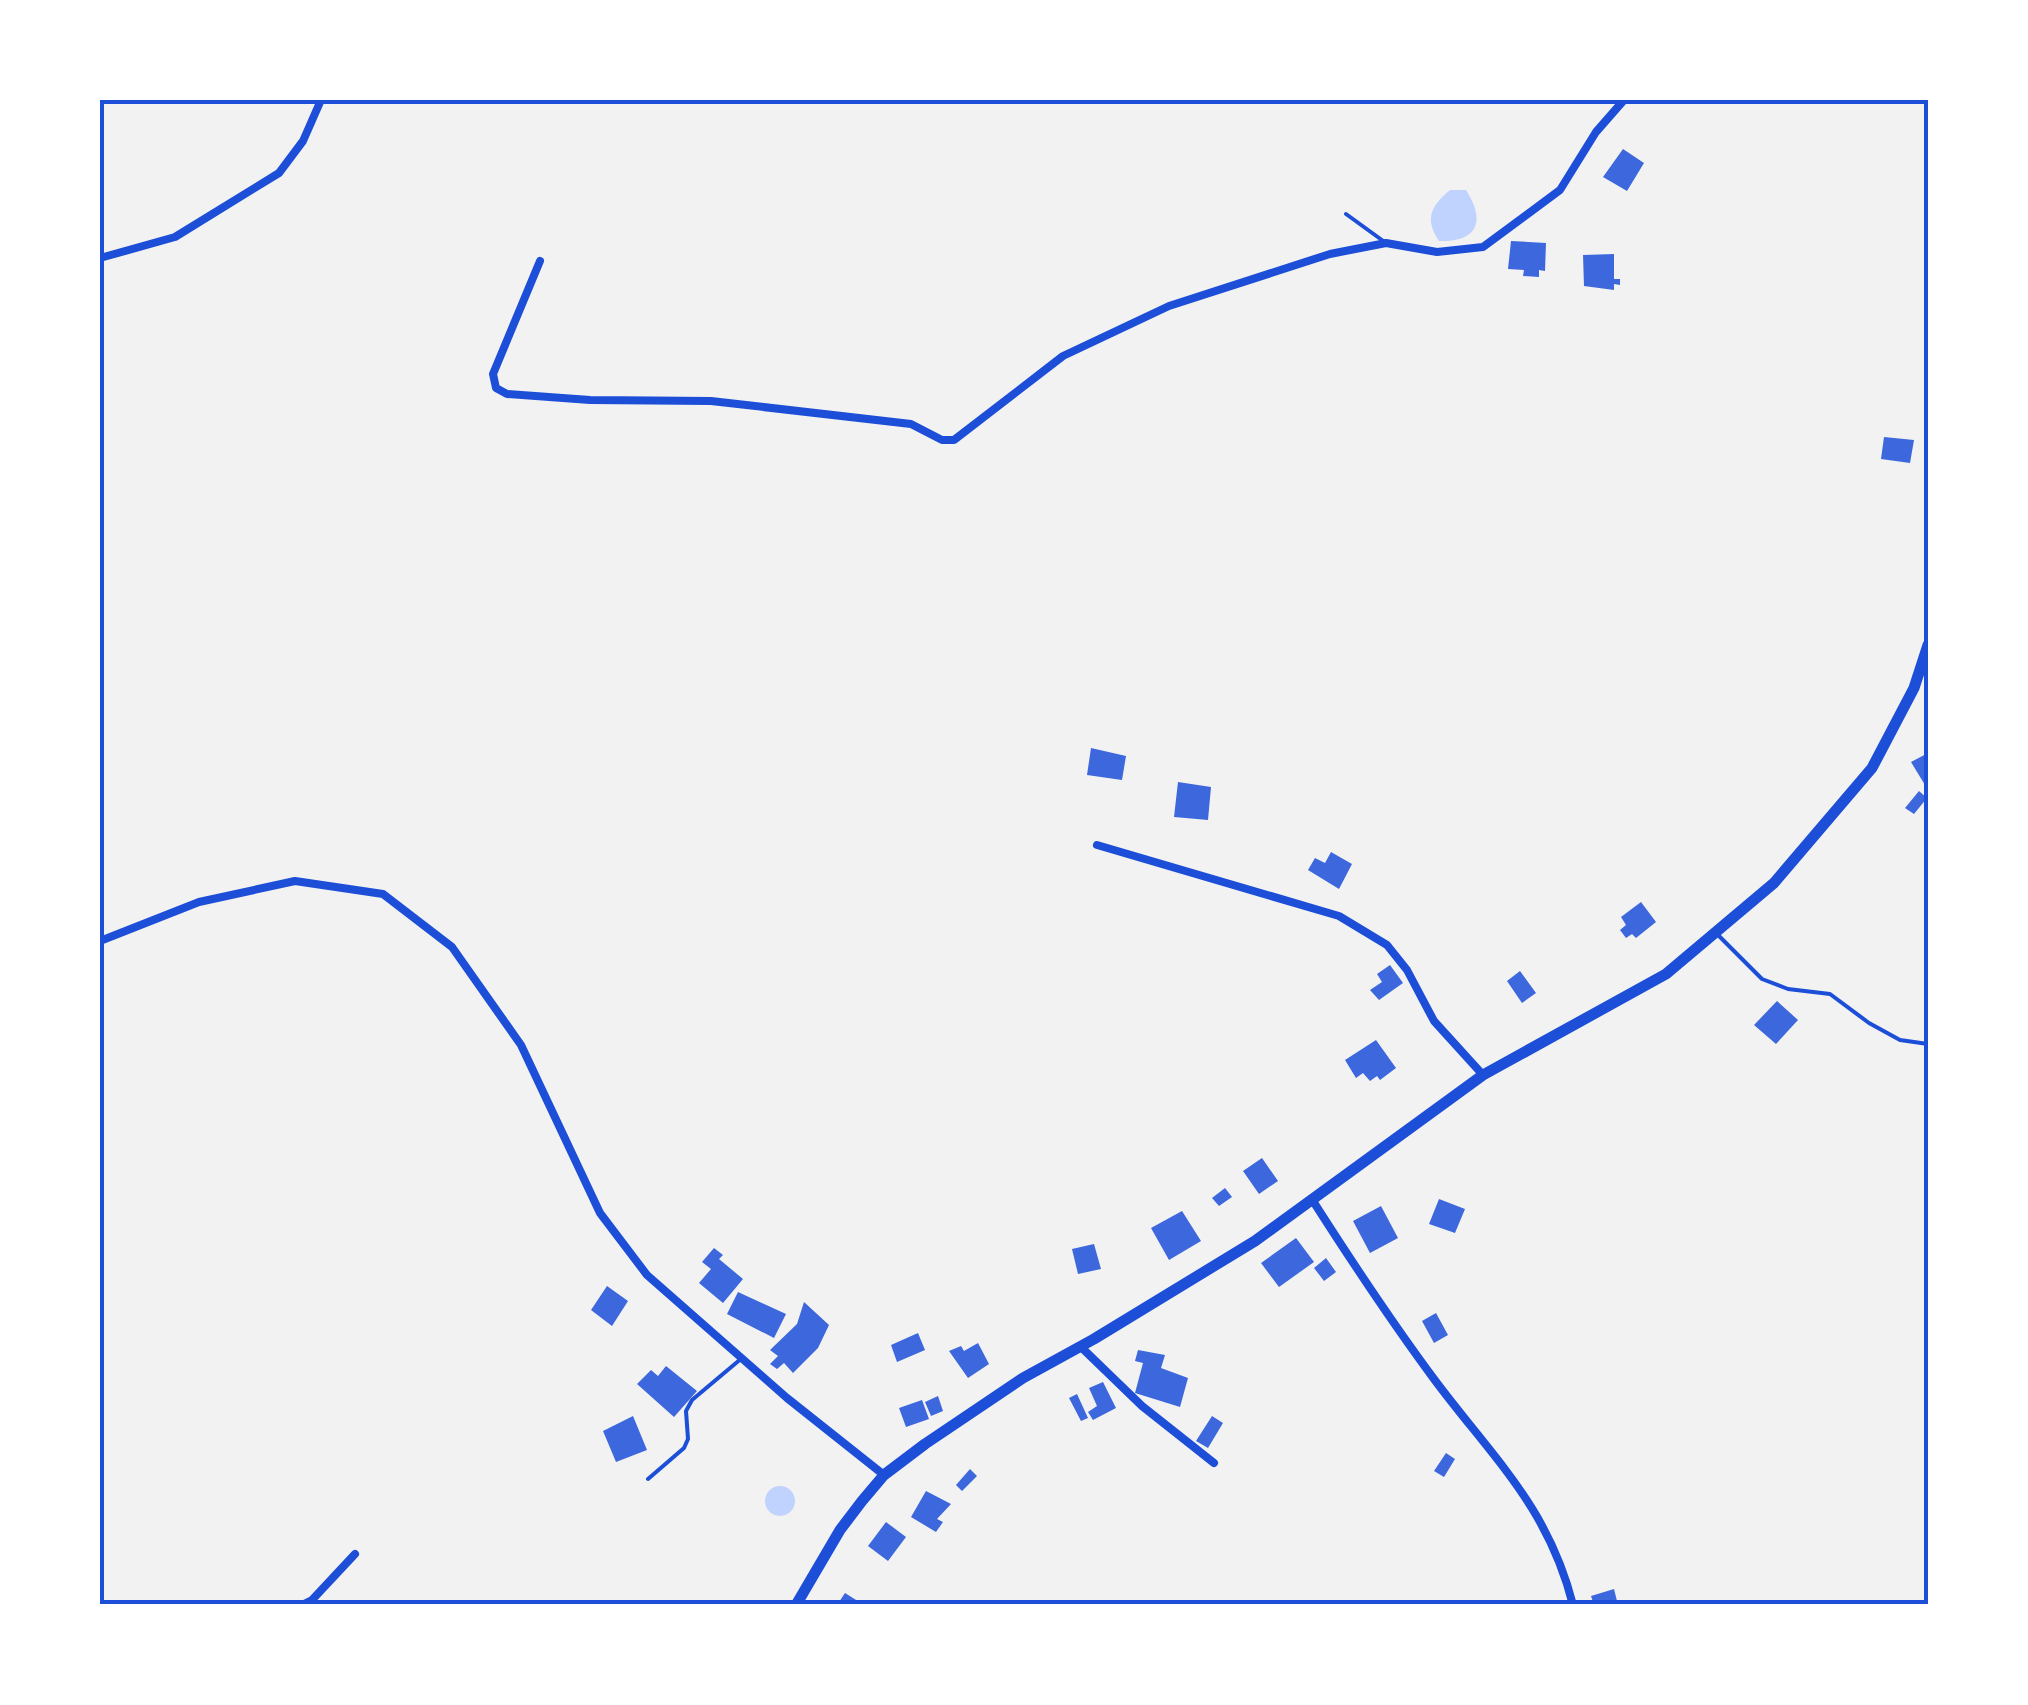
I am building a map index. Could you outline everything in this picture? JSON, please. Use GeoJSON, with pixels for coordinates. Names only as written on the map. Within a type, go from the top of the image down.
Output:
{"type":"FeatureCollection","features":[{"type":"Feature","properties":{"kind":"main road"},"geometry":{"type":"LineString","coordinates":[[796,1605],[840,1530],[884,1475],[1024,1378],[1255,1241],[1483,1075],[1666,974],[1774,883],[1872,768],[1914,688],[1928,645]]}},
{"type":"Feature","properties":{"kind":"street"},"geometry":{"type":"LineString","coordinates":[[100,258],[174,237],[279,173],[303,141],[321,100]]}},
{"type":"Feature","properties":{"kind":"street"},"geometry":{"type":"LineString","coordinates":[[540,261],[493,374],[496,388],[507,394],[590,400],[711,401],[911,424],[942,440],[954,440],[1063,356],[1168,306],[1330,254],[1386,243],[1437,252],[1482,247],[1560,190],[1596,132],[1624,100]]}},
{"type":"Feature","properties":{"kind":"street"},"geometry":{"type":"LineString","coordinates":[[1097,845],[1359,925],[1387,945],[1408,970],[1434,1021],[1483,1075]]}},
{"type":"Feature","properties":{"kind":"street"},"geometry":{"type":"LineString","coordinates":[[100,942],[198,902],[295,881],[382,894],[452,947],[510,1028],[600,1213],[647,1275],[884,1475]]}},
{"type":"Feature","properties":{"kind":"street"},"geometry":{"type":"LineString","coordinates":[[1314,1201],[1391,1322],[1532,1503],[1568,1582],[1574,1605]]}},
{"type":"Feature","properties":{"kind":"street"},"geometry":{"type":"LineString","coordinates":[[1080,1347],[1142,1406],[1214,1463]]}},
{"type":"Feature","properties":{"kind":"street"},"geometry":{"type":"LineString","coordinates":[[302,1605],[312,1600],[355,1554]]}},
{"type":"Feature","properties":{"kind":"lane"},"geometry":{"type":"LineString","coordinates":[[1346,214],[1386,243]]}},
{"type":"Feature","properties":{"kind":"lane"},"geometry":{"type":"LineString","coordinates":[[1715,933],[1762,978],[1788,989],[1830,994],[1868,1024],[1900,1040],[1928,1044]]}},
{"type":"Feature","properties":{"kind":"lane"},"geometry":{"type":"LineString","coordinates":[[648,1479],[684,1448],[688,1439],[686,1412],[692,1400],[742,1358]]}},
{"type":"Feature","properties":{"kind":"water"},"geometry":{"type":"Polygon","coordinates":[[[1450,190],[1466,190],[1477,220],[1475,228],[1462,238],[1439,241],[1432,226],[1432,213],[1450,190]]]}},
{"type":"Feature","properties":{"kind":"water"},"geometry":{"type":"Polygon","coordinates":[[[780,1486],[791,1490],[795,1501],[791,1512],[780,1516],[769,1512],[765,1501],[769,1490],[780,1486]]]}},
{"type":"Feature","properties":{"kind":"building"},"geometry":{"type":"Polygon","coordinates":[[[1623,149],[1644,163],[1627,191],[1603,177],[1623,149]]]}},
{"type":"Feature","properties":{"kind":"building"},"geometry":{"type":"Polygon","coordinates":[[[1511,241],[1546,243],[1545,271],[1539,270],[1539,277],[1523,276],[1524,270],[1508,269],[1511,241]]]}},
{"type":"Feature","properties":{"kind":"building"},"geometry":{"type":"Polygon","coordinates":[[[1614,254],[1614,279],[1620,279],[1620,285],[1614,284],[1614,290],[1584,286],[1583,255],[1614,254]]]}},
{"type":"Feature","properties":{"kind":"building"},"geometry":{"type":"Polygon","coordinates":[[[1884,437],[1914,440],[1910,463],[1881,459],[1884,437]]]}},
{"type":"Feature","properties":{"kind":"building"},"geometry":{"type":"Polygon","coordinates":[[[1091,748],[1126,756],[1122,780],[1087,775],[1091,748]]]}},
{"type":"Feature","properties":{"kind":"building"},"geometry":{"type":"Polygon","coordinates":[[[1928,753],[1928,790],[1911,762],[1928,753]]]}},
{"type":"Feature","properties":{"kind":"building"},"geometry":{"type":"Polygon","coordinates":[[[1178,782],[1211,787],[1208,820],[1174,817],[1178,782]]]}},
{"type":"Feature","properties":{"kind":"building"},"geometry":{"type":"Polygon","coordinates":[[[1919,791],[1927,798],[1914,814],[1905,808],[1919,791]]]}},
{"type":"Feature","properties":{"kind":"building"},"geometry":{"type":"Polygon","coordinates":[[[1331,852],[1352,864],[1339,889],[1308,870],[1315,858],[1325,863],[1331,852]]]}},
{"type":"Feature","properties":{"kind":"building"},"geometry":{"type":"Polygon","coordinates":[[[1641,902],[1656,922],[1636,938],[1632,934],[1626,938],[1620,930],[1626,925],[1621,917],[1641,902]]]}},
{"type":"Feature","properties":{"kind":"building"},"geometry":{"type":"Polygon","coordinates":[[[1390,965],[1403,983],[1379,1000],[1370,990],[1382,982],[1377,974],[1390,965]]]}},
{"type":"Feature","properties":{"kind":"building"},"geometry":{"type":"Polygon","coordinates":[[[1520,971],[1536,993],[1522,1003],[1507,981],[1520,971]]]}},
{"type":"Feature","properties":{"kind":"building"},"geometry":{"type":"Polygon","coordinates":[[[1777,1001],[1798,1020],[1776,1044],[1754,1025],[1777,1001]]]}},
{"type":"Feature","properties":{"kind":"building"},"geometry":{"type":"Polygon","coordinates":[[[1376,1040],[1396,1068],[1380,1080],[1377,1076],[1370,1081],[1363,1073],[1356,1078],[1345,1060],[1376,1040]]]}},
{"type":"Feature","properties":{"kind":"building"},"geometry":{"type":"Polygon","coordinates":[[[1262,1158],[1278,1181],[1259,1194],[1243,1171],[1262,1158]]]}},
{"type":"Feature","properties":{"kind":"building"},"geometry":{"type":"Polygon","coordinates":[[[1225,1188],[1232,1197],[1219,1206],[1212,1198],[1225,1188]]]}},
{"type":"Feature","properties":{"kind":"building"},"geometry":{"type":"Polygon","coordinates":[[[1439,1199],[1465,1209],[1455,1233],[1429,1224],[1439,1199]]]}},
{"type":"Feature","properties":{"kind":"building"},"geometry":{"type":"Polygon","coordinates":[[[1381,1206],[1398,1238],[1370,1253],[1353,1221],[1381,1206]]]}},
{"type":"Feature","properties":{"kind":"building"},"geometry":{"type":"Polygon","coordinates":[[[1182,1211],[1201,1241],[1169,1260],[1151,1228],[1182,1211]]]}},
{"type":"Feature","properties":{"kind":"building"},"geometry":{"type":"Polygon","coordinates":[[[1296,1238],[1314,1262],[1279,1287],[1261,1263],[1296,1238]]]}},
{"type":"Feature","properties":{"kind":"building"},"geometry":{"type":"Polygon","coordinates":[[[1094,1244],[1101,1269],[1078,1274],[1072,1249],[1094,1244]]]}},
{"type":"Feature","properties":{"kind":"building"},"geometry":{"type":"Polygon","coordinates":[[[714,1248],[723,1255],[719,1259],[743,1279],[723,1303],[699,1283],[711,1269],[702,1262],[714,1248]]]}},
{"type":"Feature","properties":{"kind":"building"},"geometry":{"type":"Polygon","coordinates":[[[1326,1258],[1336,1272],[1324,1281],[1314,1268],[1326,1258]]]}},
{"type":"Feature","properties":{"kind":"building"},"geometry":{"type":"Polygon","coordinates":[[[607,1286],[628,1301],[612,1326],[591,1310],[607,1286]]]}},
{"type":"Feature","properties":{"kind":"building"},"geometry":{"type":"Polygon","coordinates":[[[738,1292],[786,1314],[774,1338],[727,1314],[738,1292]]]}},
{"type":"Feature","properties":{"kind":"building"},"geometry":{"type":"Polygon","coordinates":[[[804,1302],[829,1325],[818,1348],[793,1373],[784,1363],[777,1369],[770,1364],[778,1356],[770,1350],[797,1324],[804,1302]]]}},
{"type":"Feature","properties":{"kind":"building"},"geometry":{"type":"Polygon","coordinates":[[[1436,1313],[1448,1335],[1434,1343],[1422,1321],[1436,1313]]]}},
{"type":"Feature","properties":{"kind":"building"},"geometry":{"type":"Polygon","coordinates":[[[918,1333],[925,1350],[897,1362],[891,1345],[918,1333]]]}},
{"type":"Feature","properties":{"kind":"building"},"geometry":{"type":"Polygon","coordinates":[[[978,1343],[989,1364],[968,1378],[949,1351],[961,1346],[964,1351],[978,1343]]]}},
{"type":"Feature","properties":{"kind":"building"},"geometry":{"type":"Polygon","coordinates":[[[1138,1350],[1165,1355],[1161,1368],[1188,1378],[1180,1407],[1135,1393],[1143,1363],[1135,1361],[1138,1350]]]}},
{"type":"Feature","properties":{"kind":"building"},"geometry":{"type":"Polygon","coordinates":[[[666,1366],[697,1391],[674,1417],[637,1384],[651,1370],[658,1376],[666,1366]]]}},
{"type":"Feature","properties":{"kind":"building"},"geometry":{"type":"Polygon","coordinates":[[[1103,1382],[1116,1408],[1093,1420],[1088,1412],[1097,1406],[1089,1388],[1103,1382]]]}},
{"type":"Feature","properties":{"kind":"building"},"geometry":{"type":"Polygon","coordinates":[[[1077,1394],[1088,1418],[1081,1421],[1069,1398],[1077,1394]]]}},
{"type":"Feature","properties":{"kind":"building"},"geometry":{"type":"Polygon","coordinates":[[[938,1396],[943,1411],[931,1416],[925,1402],[938,1396]]]}},
{"type":"Feature","properties":{"kind":"building"},"geometry":{"type":"Polygon","coordinates":[[[922,1400],[929,1419],[906,1427],[899,1408],[922,1400]]]}},
{"type":"Feature","properties":{"kind":"building"},"geometry":{"type":"Polygon","coordinates":[[[633,1416],[647,1450],[616,1462],[603,1431],[633,1416]]]}},
{"type":"Feature","properties":{"kind":"building"},"geometry":{"type":"Polygon","coordinates":[[[1212,1416],[1223,1423],[1208,1448],[1196,1441],[1212,1416]]]}},
{"type":"Feature","properties":{"kind":"building"},"geometry":{"type":"Polygon","coordinates":[[[1446,1453],[1455,1459],[1444,1477],[1434,1471],[1446,1453]]]}},
{"type":"Feature","properties":{"kind":"building"},"geometry":{"type":"Polygon","coordinates":[[[970,1469],[977,1476],[962,1491],[956,1485],[970,1469]]]}},
{"type":"Feature","properties":{"kind":"building"},"geometry":{"type":"Polygon","coordinates":[[[926,1491],[951,1504],[937,1519],[943,1522],[936,1532],[911,1517],[926,1491]]]}},
{"type":"Feature","properties":{"kind":"building"},"geometry":{"type":"Polygon","coordinates":[[[886,1522],[906,1537],[888,1561],[868,1546],[886,1522]]]}},
{"type":"Feature","properties":{"kind":"building"},"geometry":{"type":"Polygon","coordinates":[[[1614,1589],[1618,1605],[1594,1605],[1591,1596],[1614,1589]]]}},
{"type":"Feature","properties":{"kind":"building"},"geometry":{"type":"Polygon","coordinates":[[[845,1593],[864,1605],[837,1605],[845,1593]]]}}]}
